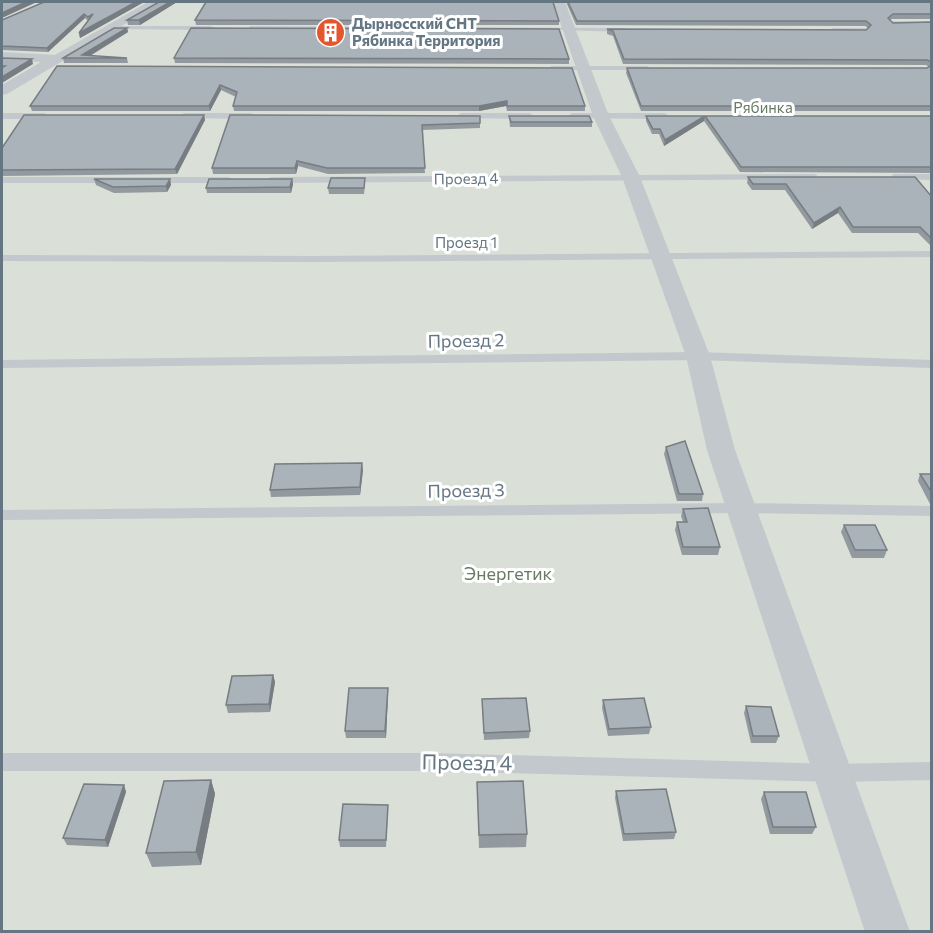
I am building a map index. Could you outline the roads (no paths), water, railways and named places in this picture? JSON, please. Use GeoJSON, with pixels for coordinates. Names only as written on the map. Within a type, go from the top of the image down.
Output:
{"type":"FeatureCollection","features":[{"type":"Feature","properties":{"kind":"street"},"geometry":{"type":"LineString","coordinates":[[2,91],[41,67],[60,63],[109,28],[156,2]]}},
{"type":"Feature","properties":{"kind":"street"},"geometry":{"type":"LineString","coordinates":[[559,2],[602,117],[632,177],[698,356],[721,450],[740,508],[888,932]]}},
{"type":"Feature","properties":{"kind":"street"},"geometry":{"type":"LineString","coordinates":[[2,56],[60,63]]}},
{"type":"Feature","properties":{"kind":"lane"},"geometry":{"type":"LineString","coordinates":[[892,23],[932,23]]}},
{"type":"Feature","properties":{"kind":"lane"},"geometry":{"type":"LineString","coordinates":[[109,28],[216,28]]}},
{"type":"Feature","properties":{"kind":"lane"},"geometry":{"type":"LineString","coordinates":[[240,28],[634,30]]}},
{"type":"Feature","properties":{"kind":"lane"},"geometry":{"type":"LineString","coordinates":[[819,30],[865,30]]}},
{"type":"Feature","properties":{"kind":"lane"},"geometry":{"type":"LineString","coordinates":[[549,68],[656,68]]}},
{"type":"Feature","properties":{"kind":"lane"},"geometry":{"type":"LineString","coordinates":[[2,116],[53,116]]}},
{"type":"Feature","properties":{"kind":"lane"},"geometry":{"type":"LineString","coordinates":[[174,117],[262,116]]}},
{"type":"Feature","properties":{"kind":"lane"},"geometry":{"type":"LineString","coordinates":[[452,116],[544,116]]}},
{"type":"Feature","properties":{"kind":"lane"},"geometry":{"type":"LineString","coordinates":[[567,116],[672,117]]}},
{"type":"Feature","properties":{"kind":"lane","name":"Проезд 4"},"geometry":{"type":"LineString","coordinates":[[256,180],[828,177]]}},
{"type":"Feature","properties":{"kind":"lane"},"geometry":{"type":"LineString","coordinates":[[885,177],[932,177]]}},
{"type":"Feature","properties":{"kind":"lane"},"geometry":{"type":"LineString","coordinates":[[2,180],[244,180]]}},
{"type":"Feature","properties":{"kind":"lane","name":"Проезд 1"},"geometry":{"type":"LineString","coordinates":[[2,258],[932,254]]}},
{"type":"Feature","properties":{"kind":"lane","name":"Проезд 2"},"geometry":{"type":"LineString","coordinates":[[2,364],[698,356],[932,364]]}},
{"type":"Feature","properties":{"kind":"lane","name":"Проезд 3"},"geometry":{"type":"LineString","coordinates":[[2,515],[740,508],[932,511]]}},
{"type":"Feature","properties":{"kind":"lane","name":"Проезд 4"},"geometry":{"type":"LineString","coordinates":[[2,762],[432,762],[834,773],[932,771]]}},
{"type":"Feature","properties":{"kind":"place","name":"Дырносский СНТ Рябинка Территория"},"geometry":{"type":"Point","coordinates":[331,33]}},
{"type":"Feature","properties":{"kind":"park label","name":"Рябинка"},"geometry":{"type":"Point","coordinates":[763,108]}},
{"type":"Feature","properties":{"kind":"park label","name":"Энергетик"},"geometry":{"type":"Point","coordinates":[508,574]}}]}
